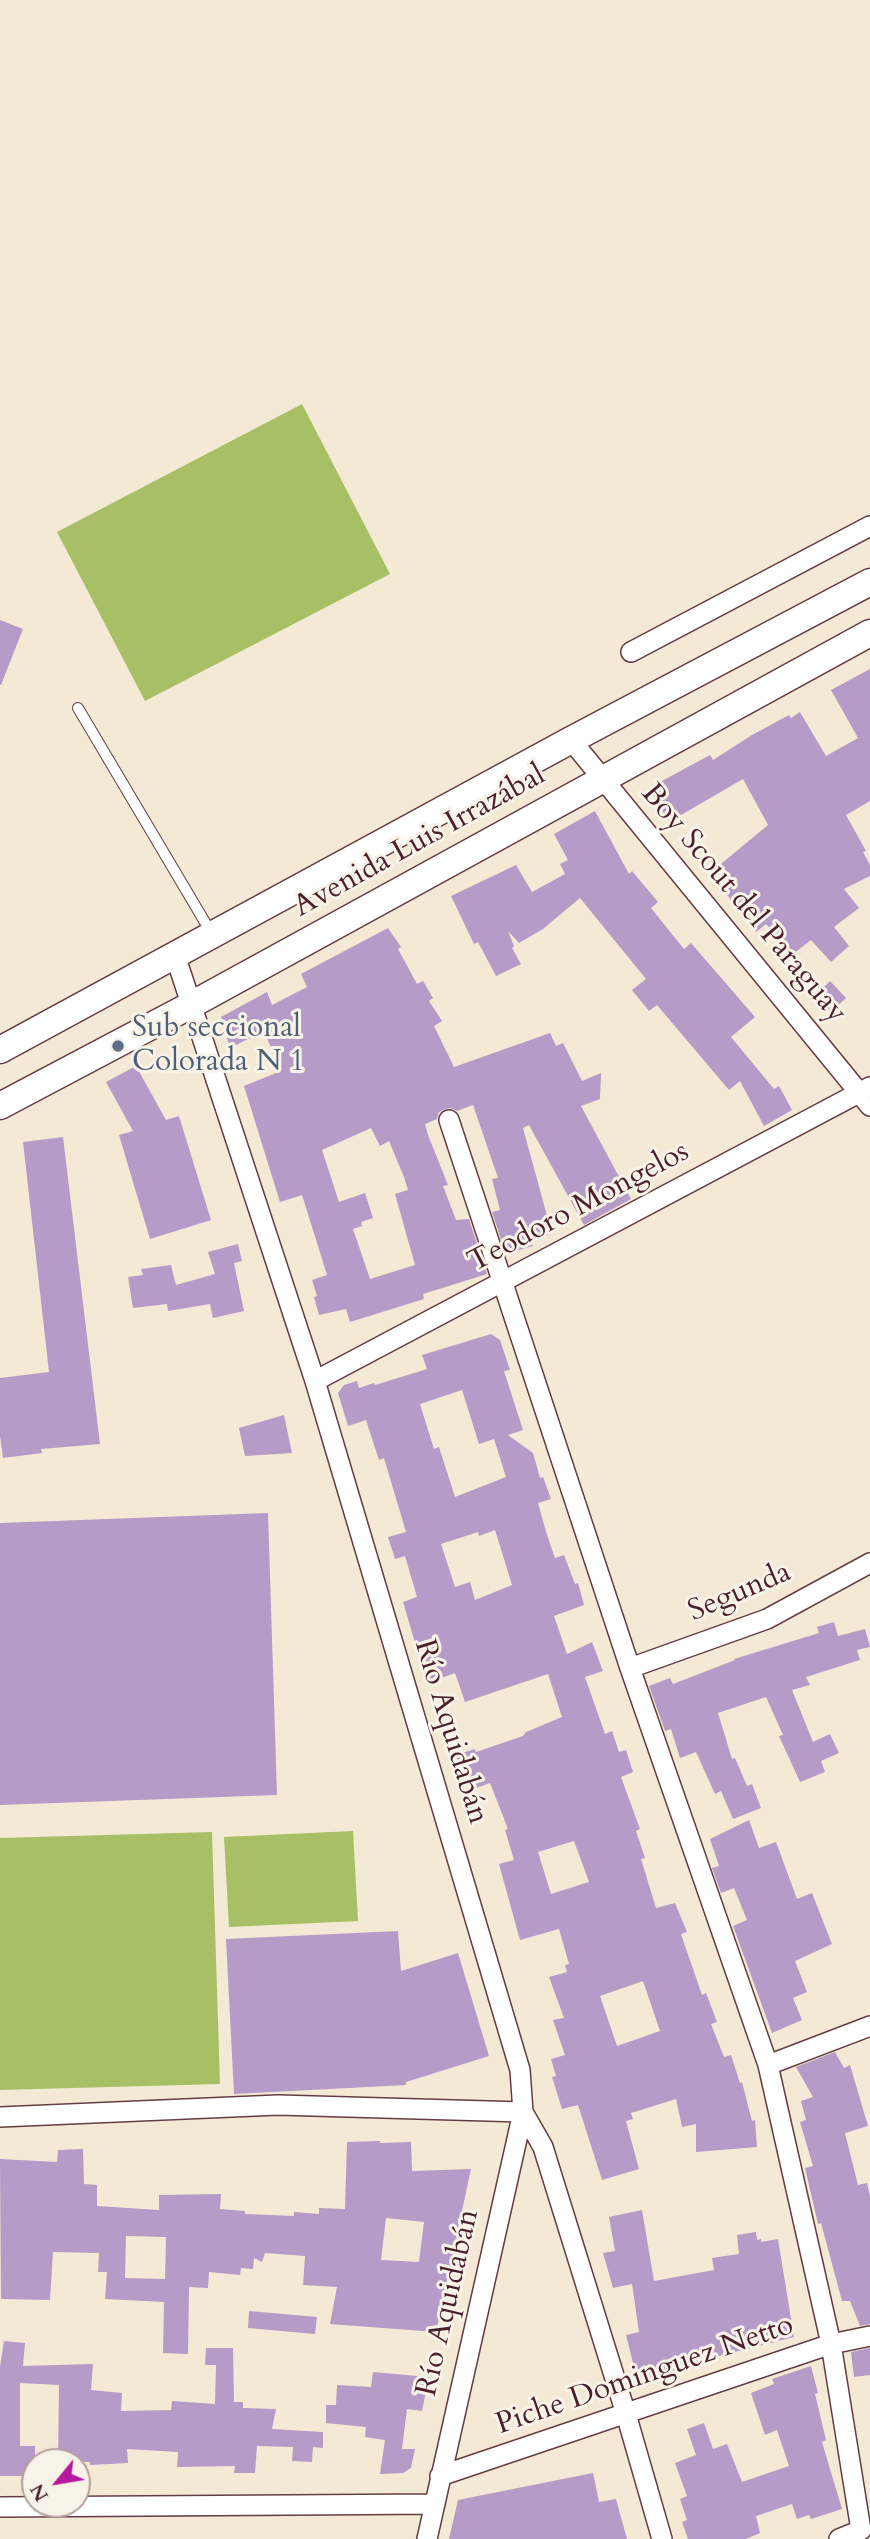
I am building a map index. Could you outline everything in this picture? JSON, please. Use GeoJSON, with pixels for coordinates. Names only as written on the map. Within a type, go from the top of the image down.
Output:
{"type":"FeatureCollection","features":[{"type":"Feature","properties":{"kind":"main road","name":"Avenida Luis Irrazábal"},"geometry":{"type":"LineString","coordinates":[[0,1050],[571,740],[870,582]]}},
{"type":"Feature","properties":{"kind":"main road","name":"Avenida Luis Irrazábal"},"geometry":{"type":"LineString","coordinates":[[0,1107],[870,634]]}},
{"type":"Feature","properties":{"kind":"street"},"geometry":{"type":"LineString","coordinates":[[631,652],[870,526]]}},
{"type":"Feature","properties":{"kind":"street","name":"Boy Scout del Paraguay"},"geometry":{"type":"LineString","coordinates":[[571,740],[866,1095]]}},
{"type":"Feature","properties":{"kind":"street","name":"Río Aquidabán"},"geometry":{"type":"LineString","coordinates":[[175,955],[315,1381],[520,2070],[523,2112],[427,2539]]}},
{"type":"Feature","properties":{"kind":"street","name":"Teodoro Mongelos"},"geometry":{"type":"LineString","coordinates":[[315,1381],[866,1095]]}},
{"type":"Feature","properties":{"kind":"street"},"geometry":{"type":"LineString","coordinates":[[449,1120],[630,1668],[768,2065],[831,2344],[865,2528],[839,2539]]}},
{"type":"Feature","properties":{"kind":"street","name":"Segunda"},"geometry":{"type":"LineString","coordinates":[[630,1668],[767,1619],[870,1563]]}},
{"type":"Feature","properties":{"kind":"street"},"geometry":{"type":"LineString","coordinates":[[768,2065],[870,2026]]}},
{"type":"Feature","properties":{"kind":"street"},"geometry":{"type":"LineString","coordinates":[[0,2117],[278,2105],[523,2112],[543,2147],[662,2539]]}},
{"type":"Feature","properties":{"kind":"street","name":"Piche Dominguez Netto"},"geometry":{"type":"LineString","coordinates":[[440,2476],[831,2344],[870,2336]]}},
{"type":"Feature","properties":{"kind":"street"},"geometry":{"type":"LineString","coordinates":[[0,2507],[435,2504]]}},
{"type":"Feature","properties":{"kind":"lane"},"geometry":{"type":"LineString","coordinates":[[79,708],[212,935]]}},
{"type":"Feature","properties":{"kind":"green space"},"geometry":{"type":"Polygon","coordinates":[[[302,404],[390,574],[145,701],[57,532],[302,404]]]}},
{"type":"Feature","properties":{"kind":"green space"},"geometry":{"type":"Polygon","coordinates":[[[353,1831],[358,1921],[229,1927],[224,1837],[353,1831]]]}},
{"type":"Feature","properties":{"kind":"green space"},"geometry":{"type":"Polygon","coordinates":[[[212,1832],[220,2084],[0,2090],[0,1838],[212,1832]]]}},
{"type":"Feature","properties":{"kind":"building"},"geometry":{"type":"Polygon","coordinates":[[[0,620],[23,629],[1,685],[0,685],[0,620]]]}},
{"type":"Feature","properties":{"kind":"building"},"geometry":{"type":"Polygon","coordinates":[[[870,669],[870,801],[846,815],[866,851],[863,852],[870,865],[870,876],[844,889],[859,908],[834,927],[849,946],[831,962],[811,940],[793,954],[766,924],[756,932],[710,873],[768,825],[743,779],[669,822],[649,788],[710,755],[713,760],[752,735],[800,712],[826,756],[858,738],[831,690],[870,669]]]}},
{"type":"Feature","properties":{"kind":"building"},"geometry":{"type":"Polygon","coordinates":[[[595,811],[629,874],[632,871],[658,902],[651,908],[684,949],[691,943],[755,1017],[731,1037],[774,1089],[779,1086],[792,1110],[764,1126],[740,1081],[729,1090],[657,1005],[649,1011],[632,990],[646,979],[580,898],[543,929],[519,943],[508,931],[514,946],[512,948],[521,964],[496,976],[478,942],[474,944],[451,896],[516,865],[532,892],[565,874],[560,864],[568,860],[554,834],[595,811]]]}},
{"type":"Feature","properties":{"kind":"building"},"geometry":{"type":"Polygon","coordinates":[[[388,928],[401,947],[398,949],[417,984],[423,981],[433,998],[429,1001],[442,1021],[434,1026],[454,1067],[550,1033],[556,1046],[563,1043],[582,1081],[601,1073],[600,1099],[581,1106],[631,1199],[584,1225],[529,1125],[523,1128],[552,1234],[531,1240],[533,1246],[506,1254],[492,1212],[500,1210],[492,1179],[498,1178],[473,1105],[457,1111],[445,1109],[439,1112],[437,1119],[425,1124],[448,1185],[443,1186],[456,1220],[469,1219],[487,1274],[423,1294],[424,1299],[350,1322],[346,1309],[319,1315],[312,1280],[327,1275],[302,1195],[280,1202],[244,1086],[281,1071],[264,1031],[230,1048],[221,1017],[267,992],[272,1005],[307,987],[301,974],[388,928]],[[371,1128],[322,1150],[339,1202],[365,1193],[373,1218],[361,1222],[362,1226],[353,1229],[370,1279],[415,1265],[395,1194],[408,1190],[389,1141],[380,1146],[371,1128]]]}},
{"type":"Feature","properties":{"kind":"building"},"geometry":{"type":"Polygon","coordinates":[[[830,981],[846,998],[830,1013],[814,997],[830,981]]]}},
{"type":"Feature","properties":{"kind":"building"},"geometry":{"type":"Polygon","coordinates":[[[136,1066],[166,1120],[179,1116],[211,1220],[150,1239],[119,1135],[133,1131],[106,1082],[136,1066]]]}},
{"type":"Feature","properties":{"kind":"building"},"geometry":{"type":"Polygon","coordinates":[[[63,1137],[100,1444],[41,1449],[42,1453],[3,1458],[0,1436],[0,1378],[49,1372],[23,1142],[63,1137]]]}},
{"type":"Feature","properties":{"kind":"building"},"geometry":{"type":"Polygon","coordinates":[[[238,1244],[242,1261],[234,1263],[244,1311],[213,1318],[210,1304],[168,1311],[167,1304],[133,1308],[128,1277],[143,1275],[141,1269],[171,1265],[176,1285],[215,1274],[208,1252],[238,1244]]]}},
{"type":"Feature","properties":{"kind":"building"},"geometry":{"type":"Polygon","coordinates":[[[491,1334],[500,1340],[510,1370],[504,1371],[523,1430],[508,1435],[533,1453],[540,1478],[543,1477],[551,1499],[538,1503],[547,1535],[555,1558],[564,1555],[575,1584],[578,1583],[584,1605],[554,1616],[567,1654],[592,1642],[603,1671],[585,1677],[605,1734],[612,1731],[619,1752],[626,1750],[633,1772],[621,1777],[640,1829],[636,1831],[645,1858],[641,1859],[656,1908],[675,1903],[687,1932],[681,1934],[702,1995],[706,1993],[717,2022],[711,2024],[724,2057],[731,2055],[740,2083],[742,2082],[752,2121],[755,2120],[757,2147],[696,2152],[696,2124],[682,2127],[676,2099],[631,2113],[633,2119],[626,2121],[639,2169],[602,2180],[578,2105],[562,2109],[552,2077],[556,2076],[551,2059],[565,2055],[553,2020],[564,2018],[549,1977],[567,1972],[565,1965],[569,1964],[559,1929],[520,1940],[499,1864],[514,1860],[505,1830],[508,1829],[490,1783],[473,1789],[469,1778],[463,1780],[456,1755],[475,1749],[476,1752],[523,1736],[526,1732],[562,1717],[548,1674],[465,1702],[455,1673],[427,1683],[403,1602],[417,1597],[405,1556],[395,1559],[388,1537],[406,1532],[384,1458],[379,1460],[366,1420],[348,1426],[338,1393],[344,1385],[357,1381],[359,1388],[427,1369],[422,1355],[491,1334]],[[462,1390],[420,1404],[434,1449],[439,1447],[455,1497],[506,1477],[494,1439],[479,1444],[462,1390]],[[495,1530],[479,1536],[478,1532],[441,1544],[455,1587],[470,1582],[475,1600],[512,1585],[495,1530]],[[574,1841],[538,1852],[551,1894],[589,1882],[574,1841]],[[643,1981],[600,1996],[617,2046],[660,2031],[643,1981]]]}},
{"type":"Feature","properties":{"kind":"building"},"geometry":{"type":"Polygon","coordinates":[[[284,1415],[292,1453],[245,1456],[239,1428],[284,1415]]]}},
{"type":"Feature","properties":{"kind":"building"},"geometry":{"type":"Polygon","coordinates":[[[268,1513],[277,1795],[0,1805],[0,1523],[268,1513]]]}},
{"type":"Feature","properties":{"kind":"building"},"geometry":{"type":"Polygon","coordinates":[[[834,1622],[838,1636],[865,1629],[870,1647],[857,1650],[860,1660],[806,1677],[810,1685],[792,1690],[813,1742],[830,1734],[839,1753],[821,1761],[825,1772],[800,1782],[779,1736],[783,1735],[766,1697],[718,1713],[732,1759],[735,1758],[747,1786],[752,1784],[761,1808],[733,1819],[721,1791],[715,1794],[696,1752],[680,1758],[671,1729],[665,1731],[649,1686],[670,1678],[673,1684],[734,1659],[819,1633],[817,1627],[834,1622]]]}},
{"type":"Feature","properties":{"kind":"building"},"geometry":{"type":"Polygon","coordinates":[[[749,1820],[759,1848],[776,1842],[797,1899],[812,1893],[832,1944],[795,1961],[807,1992],[793,1998],[802,2020],[772,2033],[733,1926],[747,1920],[734,1888],[721,1893],[712,1868],[719,1866],[710,1839],[749,1820]]]}},
{"type":"Feature","properties":{"kind":"building"},"geometry":{"type":"Polygon","coordinates":[[[398,1931],[401,1971],[458,1953],[489,2056],[406,2082],[406,2085],[234,2094],[226,1939],[398,1931]]]}},
{"type":"Feature","properties":{"kind":"building"},"geometry":{"type":"Polygon","coordinates":[[[835,2052],[844,2068],[850,2065],[868,2126],[845,2133],[858,2185],[867,2183],[870,2196],[870,2324],[860,2326],[850,2301],[842,2301],[821,2223],[818,2224],[805,2168],[813,2166],[800,2122],[806,2120],[801,2101],[813,2097],[796,2067],[835,2052]]]}},
{"type":"Feature","properties":{"kind":"building"},"geometry":{"type":"Polygon","coordinates":[[[347,2142],[411,2142],[412,2171],[471,2169],[436,2332],[330,2324],[337,2287],[303,2285],[305,2256],[265,2253],[262,2262],[254,2258],[253,2269],[241,2268],[240,2275],[209,2272],[208,2288],[189,2287],[188,2354],[163,2353],[164,2302],[105,2299],[107,2272],[98,2272],[99,2253],[53,2252],[50,2300],[1,2299],[0,2159],[57,2162],[58,2150],[83,2149],[84,2184],[97,2185],[97,2206],[159,2210],[159,2195],[221,2194],[220,2209],[245,2211],[245,2214],[294,2216],[294,2212],[319,2214],[319,2208],[345,2209],[347,2142]],[[386,2218],[381,2260],[419,2262],[424,2222],[386,2218]],[[126,2236],[125,2278],[165,2279],[166,2237],[126,2236]]]}},
{"type":"Feature","properties":{"kind":"building"},"geometry":{"type":"Polygon","coordinates":[[[642,2210],[654,2281],[714,2270],[712,2258],[739,2254],[737,2235],[756,2232],[757,2240],[761,2239],[761,2242],[778,2239],[794,2337],[675,2367],[677,2374],[646,2383],[637,2379],[626,2335],[639,2332],[632,2284],[613,2288],[603,2253],[615,2251],[609,2217],[642,2210]]]}},
{"type":"Feature","properties":{"kind":"building"},"geometry":{"type":"Polygon","coordinates":[[[249,2311],[317,2317],[315,2334],[248,2328],[249,2311]]]}},
{"type":"Feature","properties":{"kind":"building"},"geometry":{"type":"Polygon","coordinates":[[[4,2341],[25,2343],[23,2366],[93,2364],[91,2390],[122,2393],[121,2411],[171,2410],[172,2401],[215,2404],[216,2365],[205,2365],[206,2348],[233,2348],[234,2402],[243,2402],[243,2408],[276,2409],[272,2429],[323,2432],[323,2448],[313,2447],[312,2462],[292,2461],[293,2447],[257,2446],[255,2473],[234,2473],[235,2466],[177,2467],[178,2452],[127,2449],[128,2463],[91,2465],[91,2448],[58,2448],[59,2385],[20,2383],[20,2446],[35,2448],[21,2448],[21,2476],[0,2476],[0,2367],[4,2341]]]}},
{"type":"Feature","properties":{"kind":"building"},"geometry":{"type":"Polygon","coordinates":[[[870,2348],[870,2375],[854,2377],[851,2352],[870,2348]]]}},
{"type":"Feature","properties":{"kind":"building"},"geometry":{"type":"Polygon","coordinates":[[[811,2366],[826,2440],[822,2442],[842,2509],[811,2519],[809,2515],[797,2519],[792,2504],[756,2516],[760,2533],[746,2539],[688,2539],[682,2522],[687,2520],[680,2499],[687,2496],[675,2463],[696,2455],[687,2429],[704,2423],[713,2449],[727,2444],[742,2482],[789,2466],[777,2430],[765,2435],[751,2393],[774,2384],[772,2379],[811,2366]]]}},
{"type":"Feature","properties":{"kind":"building"},"geometry":{"type":"Polygon","coordinates":[[[373,2372],[429,2377],[422,2411],[407,2409],[402,2449],[415,2449],[411,2468],[403,2473],[380,2474],[385,2440],[365,2437],[366,2427],[326,2423],[326,2405],[336,2405],[337,2385],[371,2387],[373,2372]]]}},
{"type":"Feature","properties":{"kind":"building"},"geometry":{"type":"Polygon","coordinates":[[[593,2473],[599,2502],[616,2499],[627,2539],[449,2539],[458,2500],[593,2473]]]}},
{"type":"Feature","properties":{"kind":"place","name":"Sub seccional Colorada N 1"},"geometry":{"type":"Point","coordinates":[118,1046]}}]}
